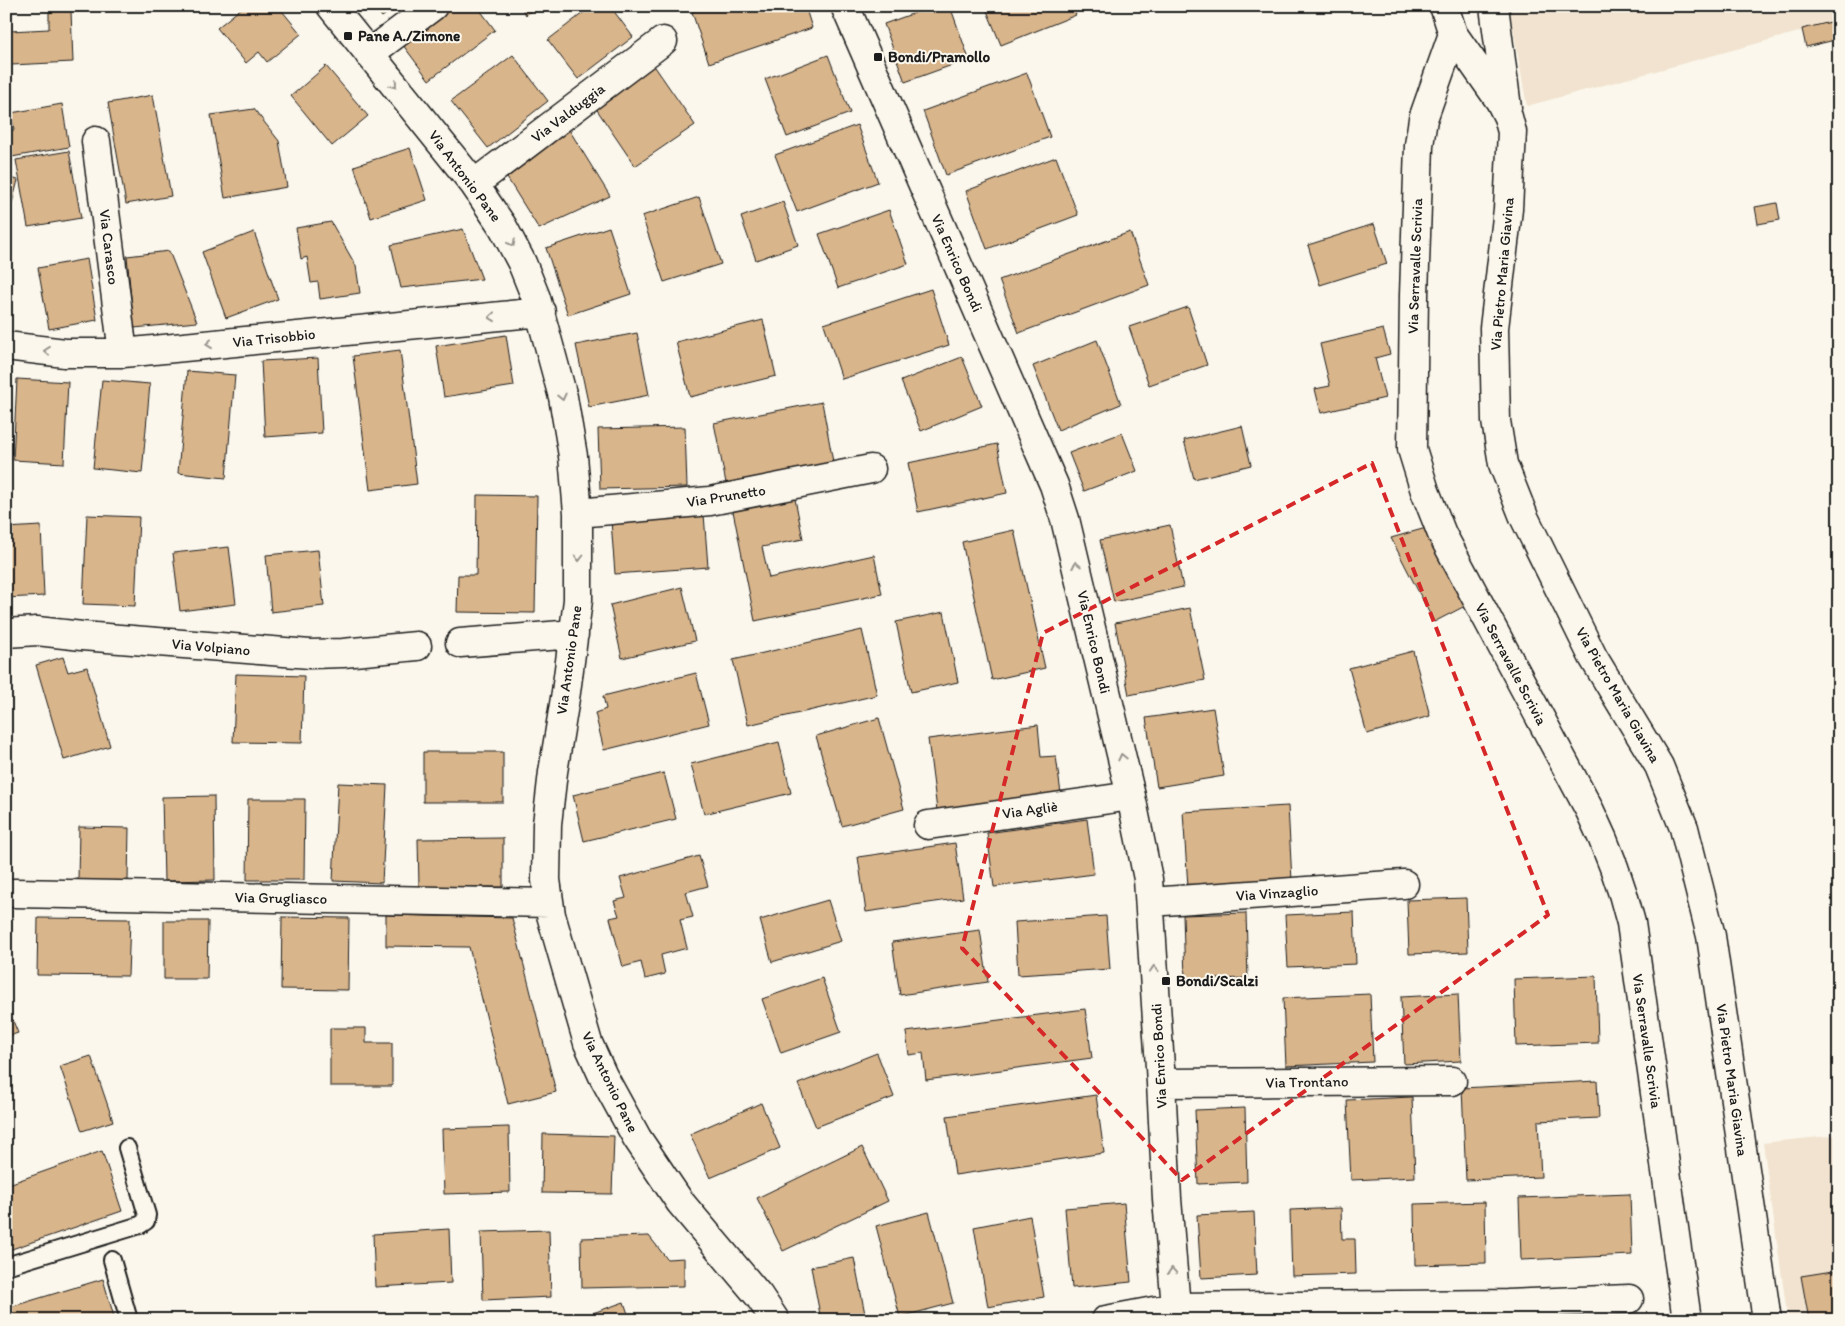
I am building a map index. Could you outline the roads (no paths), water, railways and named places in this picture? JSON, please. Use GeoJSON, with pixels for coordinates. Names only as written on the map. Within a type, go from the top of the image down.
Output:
{"type":"FeatureCollection","features":[{"type":"Feature","properties":{"kind":"street","name":"Via Antonio Pane"},"geometry":{"type":"LineString","coordinates":[[331,6],[494,211],[512,243],[541,312],[568,424],[578,513],[578,579],[574,634],[548,805],[546,853],[549,903],[581,1022],[603,1076],[658,1172],[680,1202],[759,1296],[775,1320]]}},
{"type":"Feature","properties":{"kind":"street"},"geometry":{"type":"LineString","coordinates":[[369,54],[433,6]]}},
{"type":"Feature","properties":{"kind":"street","name":"Via Enrico Bondi"},"geometry":{"type":"LineString","coordinates":[[845,6],[1054,484],[1065,519],[1131,796],[1148,879],[1167,1199],[1176,1313]]}},
{"type":"Feature","properties":{"kind":"street"},"geometry":{"type":"LineString","coordinates":[[1444,6],[1453,34]]}},
{"type":"Feature","properties":{"kind":"street"},"geometry":{"type":"LineString","coordinates":[[1494,6],[1508,117]]}},
{"type":"Feature","properties":{"kind":"street","name":"Via Pietro Maria Giavina"},"geometry":{"type":"LineString","coordinates":[[1453,34],[1500,100],[1508,117],[1512,132],[1508,209],[1494,328],[1496,421],[1503,464],[1524,517],[1592,656],[1660,766],[1684,828],[1711,936],[1767,1320]]}},
{"type":"Feature","properties":{"kind":"street","name":"Via Serravalle Scrivia"},"geometry":{"type":"LineString","coordinates":[[1453,34],[1423,119],[1419,144],[1414,295],[1412,449],[1442,534],[1608,846],[1623,890],[1631,923],[1687,1320]]}},
{"type":"Feature","properties":{"kind":"street","name":"Via Valduggia"},"geometry":{"type":"LineString","coordinates":[[474,184],[663,41]]}},
{"type":"Feature","properties":{"kind":"street","name":"Via Carasco"},"geometry":{"type":"LineString","coordinates":[[96,141],[123,353]]}},
{"type":"Feature","properties":{"kind":"street","name":"Via Trisobbio"},"geometry":{"type":"LineString","coordinates":[[6,346],[65,353],[123,353],[541,312]]}},
{"type":"Feature","properties":{"kind":"street","name":"Via Prunetto"},"geometry":{"type":"LineString","coordinates":[[578,513],[710,501],[872,469]]}},
{"type":"Feature","properties":{"kind":"street","name":"Via Volpiano"},"geometry":{"type":"LineString","coordinates":[[6,633],[37,631],[310,654],[417,646]]}},
{"type":"Feature","properties":{"kind":"street"},"geometry":{"type":"LineString","coordinates":[[460,643],[574,634]]}},
{"type":"Feature","properties":{"kind":"street","name":"Via Agliè"},"geometry":{"type":"LineString","coordinates":[[928,825],[1131,796]]}},
{"type":"Feature","properties":{"kind":"street","name":"Via Vinzaglio"},"geometry":{"type":"LineString","coordinates":[[1150,902],[1404,884]]}},
{"type":"Feature","properties":{"kind":"street","name":"Via Grugliasco"},"geometry":{"type":"LineString","coordinates":[[14,893],[549,903]]}},
{"type":"Feature","properties":{"kind":"street","name":"Via Trontano"},"geometry":{"type":"LineString","coordinates":[[1161,1083],[1452,1080]]}},
{"type":"Feature","properties":{"kind":"street"},"geometry":{"type":"LineString","coordinates":[[1106,1320],[1176,1313],[1629,1299]]}},
{"type":"Feature","properties":{"kind":"lane"},"geometry":{"type":"LineString","coordinates":[[6,1266],[140,1225],[146,1221],[147,1215],[128,1148]]}},
{"type":"Feature","properties":{"kind":"lane"},"geometry":{"type":"LineString","coordinates":[[112,1260],[129,1320]]}},
{"type":"Feature","properties":{"kind":"place","name":"Pane A./Zimone"},"geometry":{"type":"Point","coordinates":[348,36]}},
{"type":"Feature","properties":{"kind":"place","name":"Bondi/Pramollo"},"geometry":{"type":"Point","coordinates":[878,57]}},
{"type":"Feature","properties":{"kind":"place","name":"Bondi/Scalzi"},"geometry":{"type":"Point","coordinates":[1166,981]}}]}
